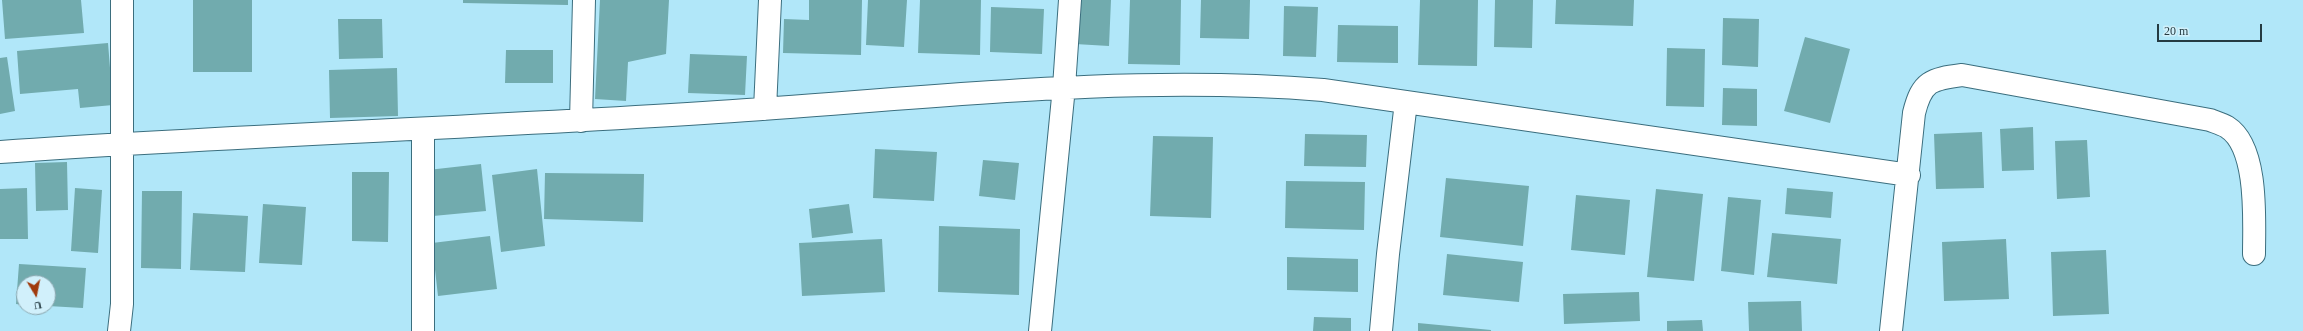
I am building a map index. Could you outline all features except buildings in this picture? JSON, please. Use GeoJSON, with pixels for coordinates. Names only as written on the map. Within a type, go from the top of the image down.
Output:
{"type":"FeatureCollection","features":[{"type":"Feature","properties":{"kind":"street"},"geometry":{"type":"LineString","coordinates":[[119,331],[122,304],[122,0]]}},
{"type":"Feature","properties":{"kind":"street"},"geometry":{"type":"LineString","coordinates":[[581,121],[584,0]]}},
{"type":"Feature","properties":{"kind":"street"},"geometry":{"type":"LineString","coordinates":[[765,109],[770,0]]}},
{"type":"Feature","properties":{"kind":"street"},"geometry":{"type":"LineString","coordinates":[[1040,331],[1064,87],[1070,0]]}},
{"type":"Feature","properties":{"kind":"street"},"geometry":{"type":"LineString","coordinates":[[1891,331],[1909,175],[1914,113],[1919,94],[1936,78],[1962,75],[2210,120],[2228,128],[2240,142],[2250,166],[2253,194],[2254,254]]}},
{"type":"Feature","properties":{"kind":"street"},"geometry":{"type":"LineString","coordinates":[[0,152],[122,144],[581,121],[1064,87],[1280,87],[1324,90],[1909,175]]}},
{"type":"Feature","properties":{"kind":"street"},"geometry":{"type":"LineString","coordinates":[[1381,331],[1388,254],[1406,102]]}},
{"type":"Feature","properties":{"kind":"street"},"geometry":{"type":"LineString","coordinates":[[423,129],[423,331]]}}]}
